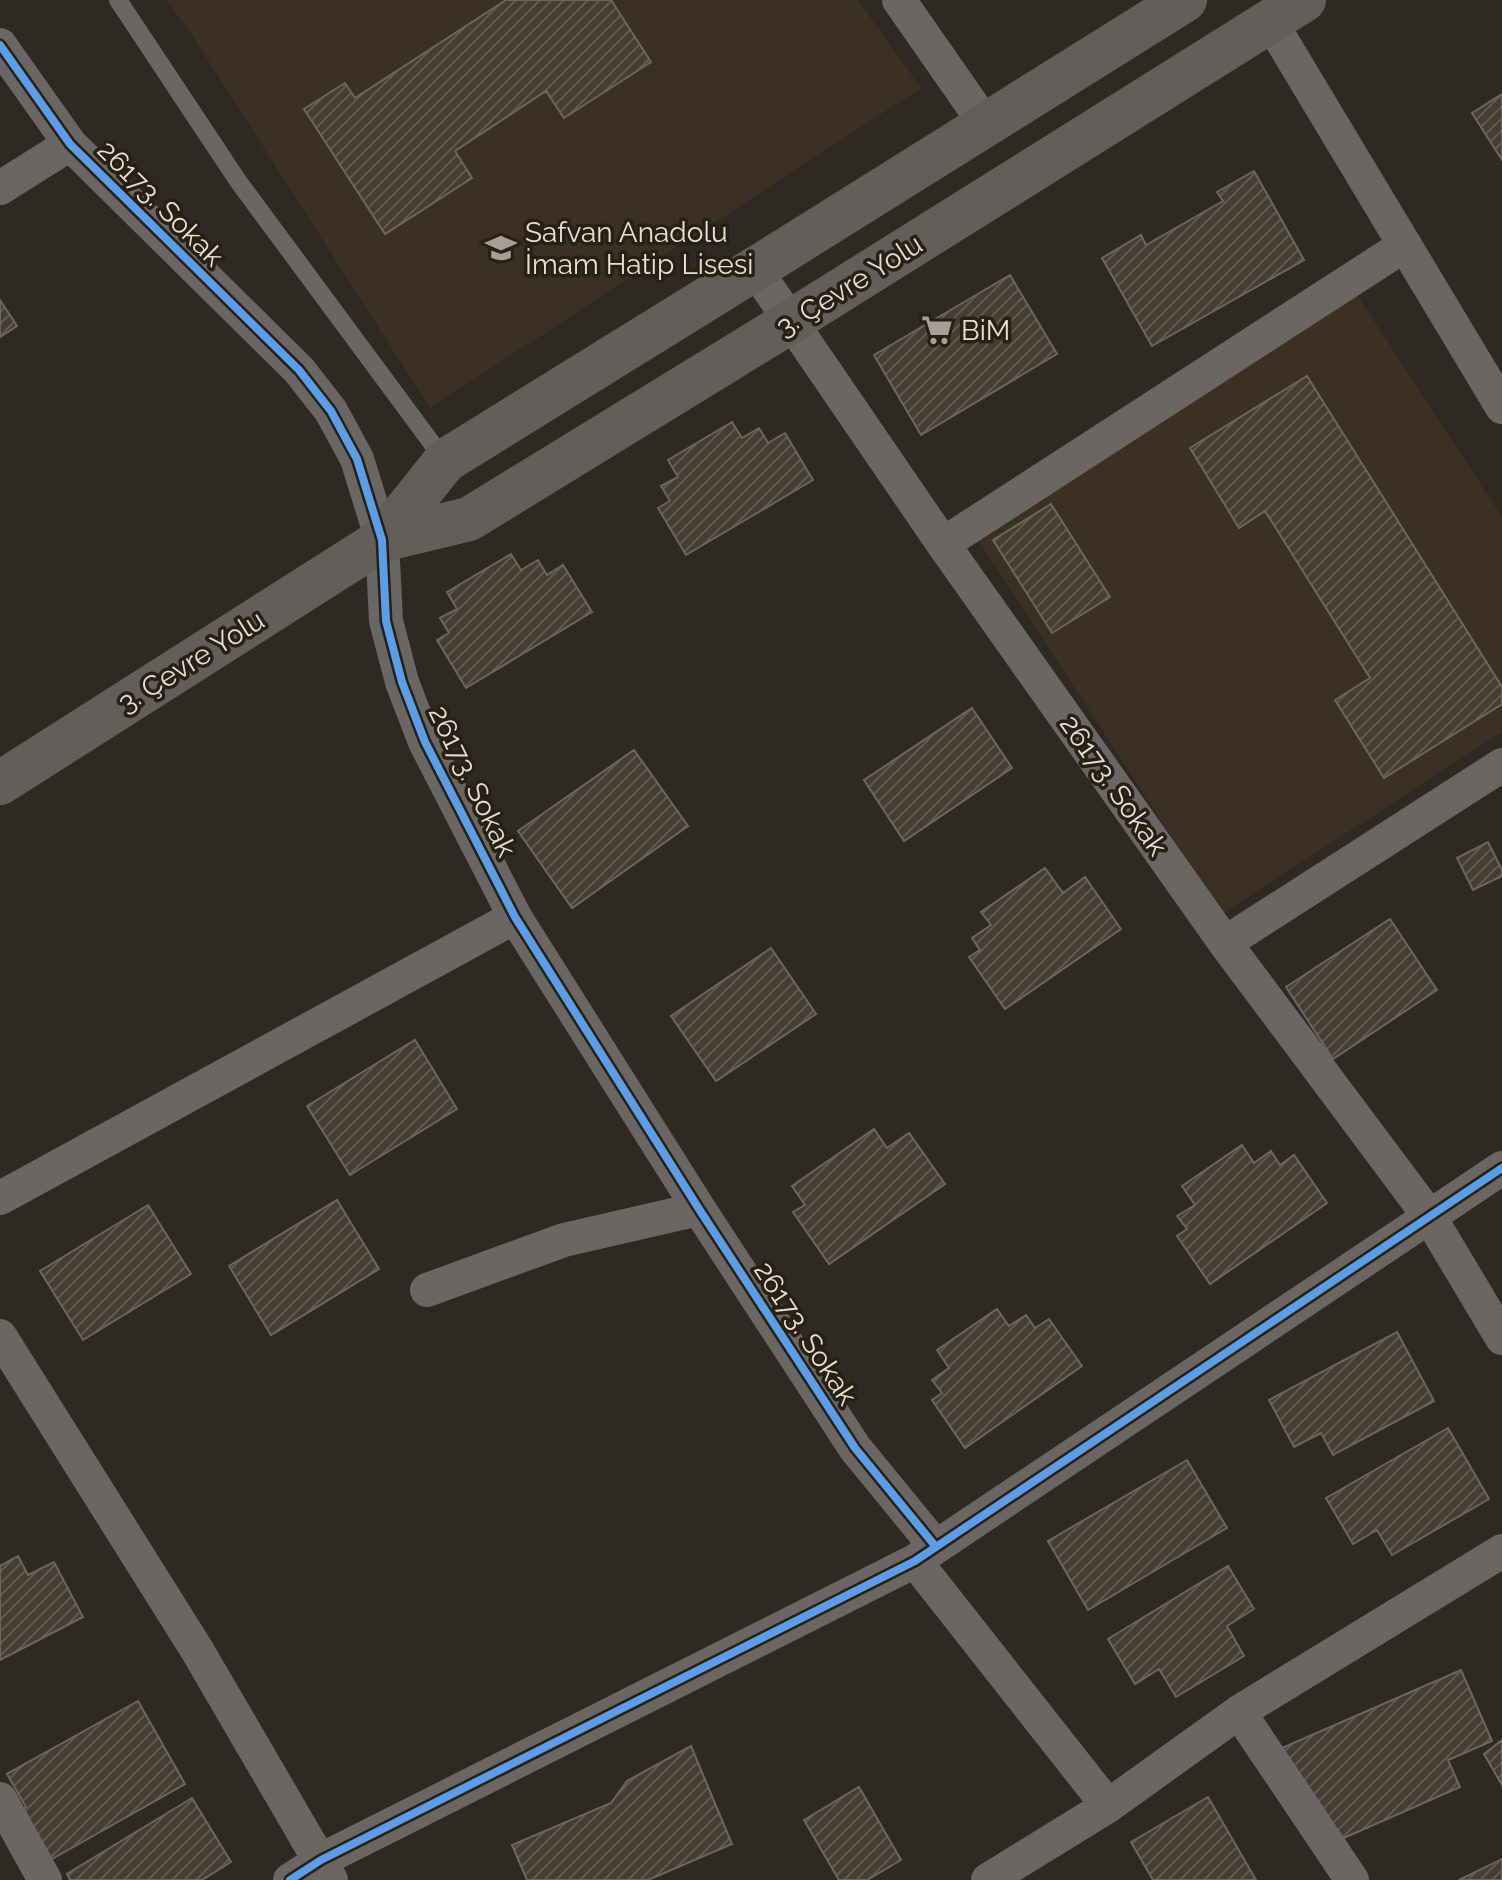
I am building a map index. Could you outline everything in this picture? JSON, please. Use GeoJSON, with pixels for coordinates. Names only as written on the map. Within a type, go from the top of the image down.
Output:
{"type":"FeatureCollection","features":[{"type":"Feature","properties":{"kind":"main road","name":"3. Çevre Yolu"},"geometry":{"type":"LineString","coordinates":[[382,540],[445,461],[1185,0]]}},
{"type":"Feature","properties":{"kind":"main road","name":"3. Çevre Yolu"},"geometry":{"type":"LineString","coordinates":[[0,783],[382,540],[469,519],[1287,10]]}},
{"type":"Feature","properties":{"kind":"street"},"geometry":{"type":"LineString","coordinates":[[899,0],[986,125]]}},
{"type":"Feature","properties":{"kind":"street"},"geometry":{"type":"LineString","coordinates":[[1287,10],[1405,245],[1502,407]]}},
{"type":"Feature","properties":{"kind":"street","name":"26173. Sokak"},"geometry":{"type":"LineString","coordinates":[[0,45],[70,144],[299,370],[331,411],[357,459],[382,540],[386,621],[402,682],[425,742],[515,917],[699,1209],[855,1448],[926,1554],[1108,1806]]}},
{"type":"Feature","properties":{"kind":"street"},"geometry":{"type":"LineString","coordinates":[[0,188],[70,144]]}},
{"type":"Feature","properties":{"kind":"street"},"geometry":{"type":"LineString","coordinates":[[943,544],[1405,245]]}},
{"type":"Feature","properties":{"kind":"street","name":"26173. Sokak"},"geometry":{"type":"LineString","coordinates":[[755,269],[943,544],[1225,943],[1429,1216],[1502,1338]]}},
{"type":"Feature","properties":{"kind":"street"},"geometry":{"type":"LineString","coordinates":[[1225,943],[1502,765]]}},
{"type":"Feature","properties":{"kind":"street"},"geometry":{"type":"LineString","coordinates":[[0,1198],[515,917]]}},
{"type":"Feature","properties":{"kind":"street"},"geometry":{"type":"LineString","coordinates":[[290,1880],[326,1870],[926,1554],[1502,1168]]}},
{"type":"Feature","properties":{"kind":"street"},"geometry":{"type":"LineString","coordinates":[[427,1290],[564,1240],[699,1209]]}},
{"type":"Feature","properties":{"kind":"street"},"geometry":{"type":"LineString","coordinates":[[0,1336],[197,1650],[326,1870]]}},
{"type":"Feature","properties":{"kind":"street"},"geometry":{"type":"LineString","coordinates":[[988,1880],[1108,1806],[1239,1712],[1502,1551]]}},
{"type":"Feature","properties":{"kind":"street"},"geometry":{"type":"LineString","coordinates":[[1239,1712],[1352,1880]]}},
{"type":"Feature","properties":{"kind":"street"},"geometry":{"type":"LineString","coordinates":[[0,1799],[45,1880]]}},
{"type":"Feature","properties":{"kind":"lane"},"geometry":{"type":"LineString","coordinates":[[118,0],[238,181],[445,461]]}},
{"type":"Feature","properties":{"kind":"shaded area","name":"Safvan Anadolu İmam Hatip Lisesi"},"geometry":{"type":"Polygon","coordinates":[[[167,0],[858,0],[921,88],[430,408],[167,0]]]}},
{"type":"Feature","properties":{"kind":"shaded area"},"geometry":{"type":"Polygon","coordinates":[[[1356,293],[1502,517],[1502,732],[1222,914],[977,538],[1356,293]]]}},
{"type":"Feature","properties":{"kind":"building"},"geometry":{"type":"Polygon","coordinates":[[[506,0],[611,0],[651,62],[564,118],[546,91],[455,151],[472,178],[385,234],[304,109],[345,83],[355,98],[506,0]]]}},
{"type":"Feature","properties":{"kind":"building"},"geometry":{"type":"Polygon","coordinates":[[[1502,94],[1502,160],[1472,113],[1502,94]]]}},
{"type":"Feature","properties":{"kind":"building"},"geometry":{"type":"Polygon","coordinates":[[[1254,171],[1304,260],[1152,346],[1102,258],[1141,235],[1146,245],[1223,201],[1217,192],[1254,171]]]}},
{"type":"Feature","properties":{"kind":"building"},"geometry":{"type":"Polygon","coordinates":[[[1010,275],[1057,354],[921,435],[874,355],[1010,275]]]}},
{"type":"Feature","properties":{"kind":"building"},"geometry":{"type":"Polygon","coordinates":[[[0,300],[17,326],[0,337],[0,300]]]}},
{"type":"Feature","properties":{"kind":"building"},"geometry":{"type":"Polygon","coordinates":[[[1307,376],[1502,687],[1502,704],[1384,778],[1335,700],[1370,678],[1265,511],[1239,528],[1190,448],[1307,376]]]}},
{"type":"Feature","properties":{"kind":"building"},"geometry":{"type":"Polygon","coordinates":[[[732,422],[742,438],[759,428],[768,443],[785,433],[813,480],[686,555],[658,508],[670,501],[661,486],[678,477],[668,460],[732,422]]]}},
{"type":"Feature","properties":{"kind":"building"},"geometry":{"type":"Polygon","coordinates":[[[1051,504],[1110,597],[1052,633],[993,540],[1051,504]]]}},
{"type":"Feature","properties":{"kind":"building"},"geometry":{"type":"Polygon","coordinates":[[[511,554],[521,570],[538,560],[547,575],[563,565],[592,612],[466,688],[437,640],[449,633],[440,618],[457,609],[447,592],[511,554]]]}},
{"type":"Feature","properties":{"kind":"building"},"geometry":{"type":"Polygon","coordinates":[[[972,708],[1012,768],[904,841],[864,780],[972,708]]]}},
{"type":"Feature","properties":{"kind":"building"},"geometry":{"type":"Polygon","coordinates":[[[634,750],[688,826],[572,908],[518,831],[634,750]]]}},
{"type":"Feature","properties":{"kind":"building"},"geometry":{"type":"Polygon","coordinates":[[[1488,842],[1502,876],[1473,890],[1457,858],[1488,842]]]}},
{"type":"Feature","properties":{"kind":"building"},"geometry":{"type":"Polygon","coordinates":[[[1045,868],[1063,893],[1085,877],[1121,929],[1005,1009],[969,957],[980,950],[972,938],[991,925],[981,912],[1045,868]]]}},
{"type":"Feature","properties":{"kind":"building"},"geometry":{"type":"Polygon","coordinates":[[[1390,919],[1437,990],[1333,1059],[1286,987],[1390,919]]]}},
{"type":"Feature","properties":{"kind":"building"},"geometry":{"type":"Polygon","coordinates":[[[771,948],[816,1014],[716,1081],[671,1016],[771,948]]]}},
{"type":"Feature","properties":{"kind":"building"},"geometry":{"type":"Polygon","coordinates":[[[415,1040],[457,1109],[350,1175],[307,1106],[415,1040]]]}},
{"type":"Feature","properties":{"kind":"building"},"geometry":{"type":"Polygon","coordinates":[[[874,1129],[887,1148],[909,1133],[945,1184],[829,1264],[793,1212],[805,1205],[792,1186],[874,1129]]]}},
{"type":"Feature","properties":{"kind":"building"},"geometry":{"type":"Polygon","coordinates":[[[1242,1145],[1254,1163],[1271,1151],[1280,1165],[1294,1155],[1327,1203],[1210,1284],[1177,1236],[1187,1229],[1177,1216],[1195,1205],[1182,1186],[1242,1145]]]}},
{"type":"Feature","properties":{"kind":"building"},"geometry":{"type":"Polygon","coordinates":[[[337,1200],[379,1269],[271,1335],[229,1266],[337,1200]]]}},
{"type":"Feature","properties":{"kind":"building"},"geometry":{"type":"Polygon","coordinates":[[[148,1205],[191,1274],[83,1340],[40,1271],[148,1205]]]}},
{"type":"Feature","properties":{"kind":"building"},"geometry":{"type":"Polygon","coordinates":[[[997,1309],[1009,1326],[1026,1315],[1035,1328],[1049,1319],[1082,1366],[965,1448],[932,1400],[942,1393],[932,1380],[949,1368],[937,1350],[997,1309]]]}},
{"type":"Feature","properties":{"kind":"building"},"geometry":{"type":"Polygon","coordinates":[[[1397,1332],[1434,1401],[1333,1455],[1321,1433],[1294,1447],[1269,1400],[1397,1332]]]}},
{"type":"Feature","properties":{"kind":"building"},"geometry":{"type":"Polygon","coordinates":[[[1448,1428],[1489,1499],[1392,1555],[1377,1530],[1353,1544],[1326,1498],[1448,1428]]]}},
{"type":"Feature","properties":{"kind":"building"},"geometry":{"type":"Polygon","coordinates":[[[1187,1460],[1227,1528],[1088,1610],[1048,1541],[1187,1460]]]}},
{"type":"Feature","properties":{"kind":"building"},"geometry":{"type":"Polygon","coordinates":[[[18,1556],[28,1575],[54,1562],[83,1617],[0,1660],[0,1566],[18,1556]]]}},
{"type":"Feature","properties":{"kind":"building"},"geometry":{"type":"Polygon","coordinates":[[[1228,1566],[1254,1609],[1227,1626],[1244,1656],[1176,1697],[1159,1669],[1135,1684],[1108,1639],[1228,1566]]]}},
{"type":"Feature","properties":{"kind":"building"},"geometry":{"type":"Polygon","coordinates":[[[1461,1670],[1492,1741],[1448,1760],[1460,1787],[1337,1841],[1282,1748],[1461,1670]]]}},
{"type":"Feature","properties":{"kind":"building"},"geometry":{"type":"Polygon","coordinates":[[[138,1701],[185,1784],[45,1863],[17,1812],[26,1807],[7,1774],[138,1701]]]}},
{"type":"Feature","properties":{"kind":"building"},"geometry":{"type":"Polygon","coordinates":[[[1502,1740],[1502,1785],[1484,1754],[1502,1740]]]}},
{"type":"Feature","properties":{"kind":"building"},"geometry":{"type":"Polygon","coordinates":[[[691,1746],[732,1844],[648,1880],[527,1880],[512,1845],[611,1803],[627,1781],[691,1746]]]}},
{"type":"Feature","properties":{"kind":"building"},"geometry":{"type":"Polygon","coordinates":[[[859,1787],[901,1860],[867,1880],[839,1880],[804,1820],[859,1787]]]}},
{"type":"Feature","properties":{"kind":"building"},"geometry":{"type":"Polygon","coordinates":[[[1208,1797],[1256,1880],[1153,1880],[1131,1842],[1208,1797]]]}},
{"type":"Feature","properties":{"kind":"building"},"geometry":{"type":"Polygon","coordinates":[[[192,1798],[231,1862],[202,1880],[70,1880],[67,1874],[192,1798]]]}},
{"type":"Feature","properties":{"kind":"building"},"geometry":{"type":"Polygon","coordinates":[[[1502,1859],[1502,1880],[1459,1880],[1502,1859]]]}},
{"type":"Feature","properties":{"kind":"cycle path"},"geometry":{"type":"LineString","coordinates":[[0,45],[70,144],[299,370],[331,411],[357,459],[382,540],[386,621],[402,682],[425,742],[515,917],[699,1209],[855,1448],[936,1547]]}},
{"type":"Feature","properties":{"kind":"cycle path"},"geometry":{"type":"LineString","coordinates":[[290,1880],[321,1860],[915,1561],[1502,1168]]}},
{"type":"Feature","properties":{"kind":"place","name":"Safvan Anadolu İmam Hatip Lisesi"},"geometry":{"type":"Point","coordinates":[501,248]}},
{"type":"Feature","properties":{"kind":"place","name":"BiM"},"geometry":{"type":"Point","coordinates":[937,330]}}]}
